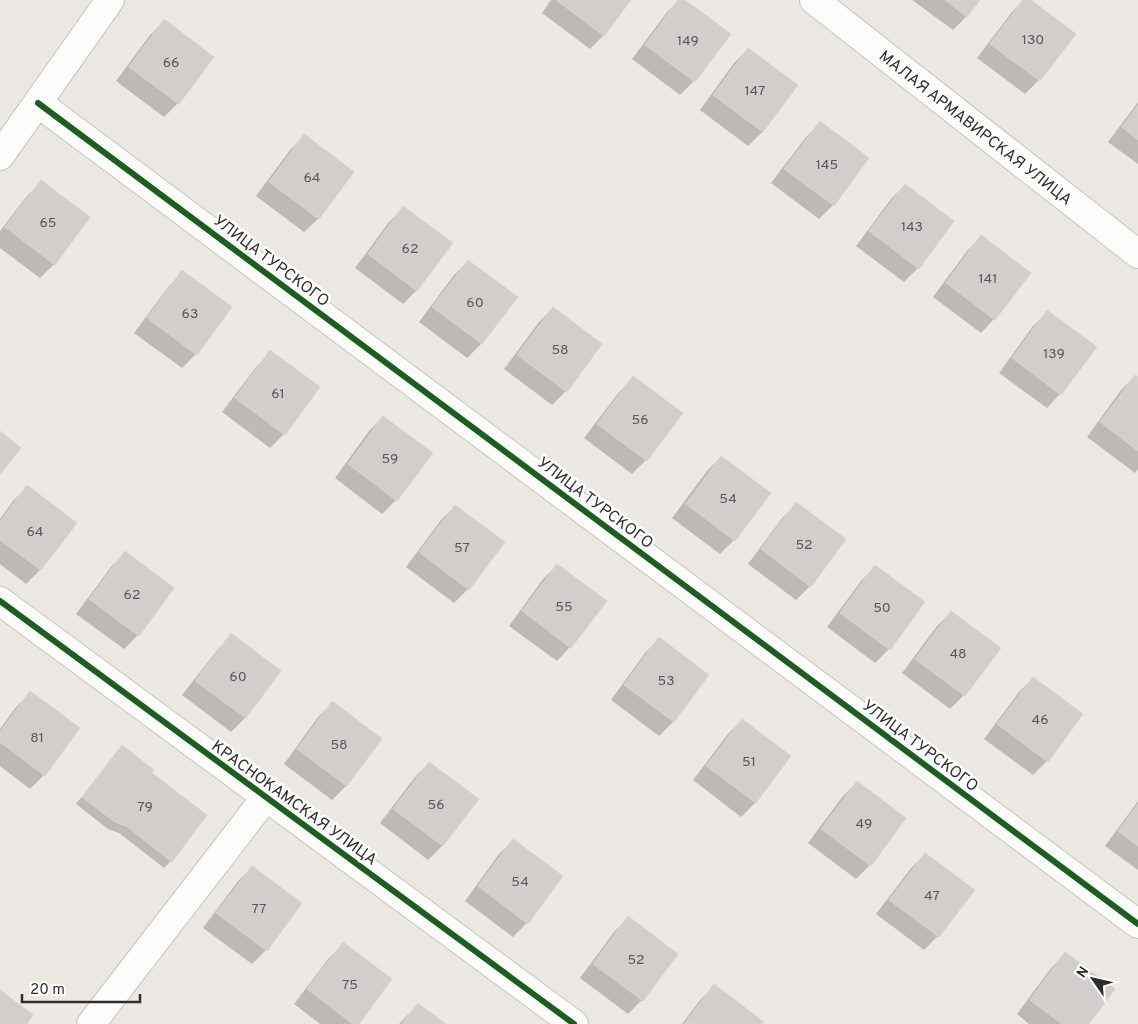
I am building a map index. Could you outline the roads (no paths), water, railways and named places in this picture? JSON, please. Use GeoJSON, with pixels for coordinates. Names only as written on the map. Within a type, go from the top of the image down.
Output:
{"type":"FeatureCollection","features":[{"type":"Feature","properties":{"kind":"street"},"geometry":{"type":"LineString","coordinates":[[0,156],[110,0]]}},
{"type":"Feature","properties":{"kind":"street","name":"МАЛАЯ АРМАВИРСКАЯ УЛИЦА"},"geometry":{"type":"LineString","coordinates":[[814,0],[1138,254]]}},
{"type":"Feature","properties":{"kind":"street","name":"УЛИЦА ТУРСКОГО"},"geometry":{"type":"LineString","coordinates":[[38,103],[1138,924]]}},
{"type":"Feature","properties":{"kind":"street","name":"КРАСНОКАМСКАЯ УЛИЦА"},"geometry":{"type":"LineString","coordinates":[[0,601],[574,1024]]}},
{"type":"Feature","properties":{"kind":"street"},"geometry":{"type":"LineString","coordinates":[[91,1024],[266,797]]}}]}
